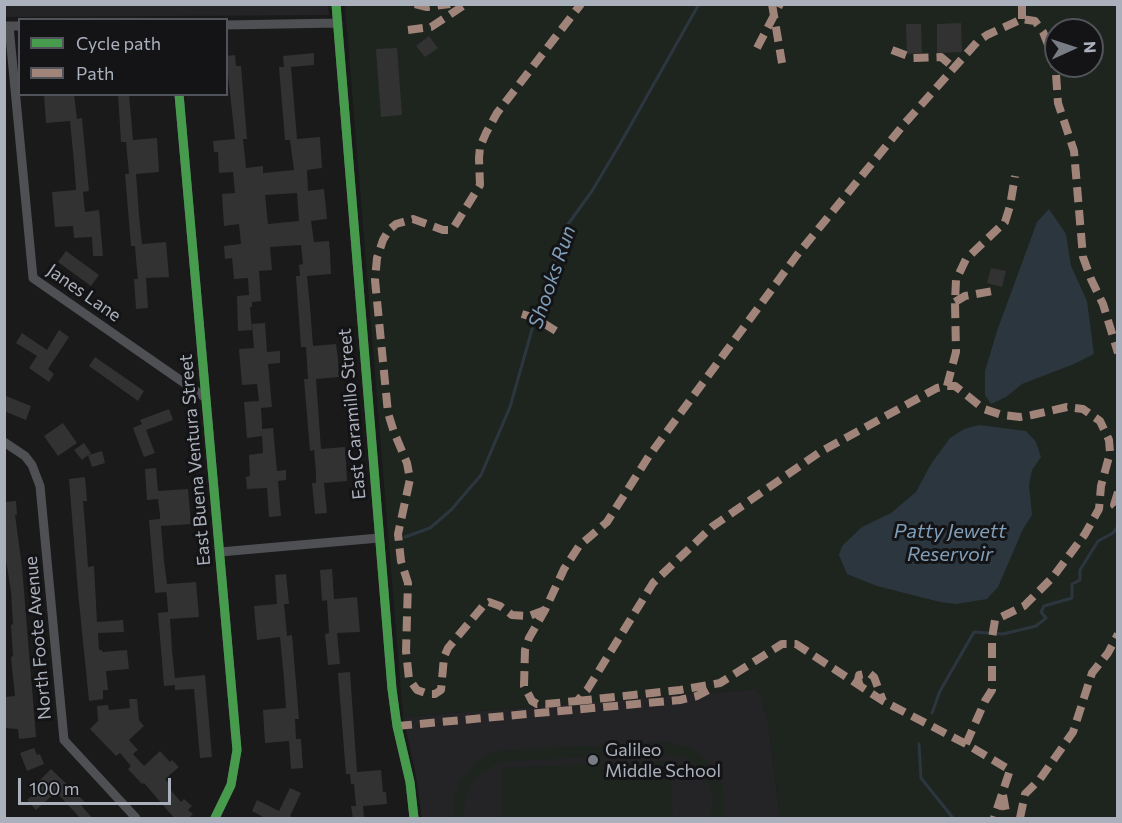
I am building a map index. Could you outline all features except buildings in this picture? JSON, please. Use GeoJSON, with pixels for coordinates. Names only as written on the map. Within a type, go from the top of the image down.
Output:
{"type":"FeatureCollection","features":[{"type":"Feature","properties":{"kind":"street","name":"East Caramillo Street"},"geometry":{"type":"LineString","coordinates":[[336,4],[394,708],[410,782],[414,819]]}},
{"type":"Feature","properties":{"kind":"street"},"geometry":{"type":"LineString","coordinates":[[228,25],[338,24]]}},
{"type":"Feature","properties":{"kind":"street","name":"Janes Lane"},"geometry":{"type":"LineString","coordinates":[[7,26],[33,278],[206,398]]}},
{"type":"Feature","properties":{"kind":"street","name":"East Buena Ventura Street"},"geometry":{"type":"LineString","coordinates":[[179,96],[237,750],[231,785],[215,819]]}},
{"type":"Feature","properties":{"kind":"street","name":"North Foote Avenue"},"geometry":{"type":"LineString","coordinates":[[4,442],[25,456],[32,465],[40,486],[64,740],[136,819]]}},
{"type":"Feature","properties":{"kind":"street"},"geometry":{"type":"LineString","coordinates":[[220,552],[379,538]]}},
{"type":"Feature","properties":{"kind":"shaded area"},"geometry":{"type":"Polygon","coordinates":[[[5,4],[328,5],[329,15],[4,17],[5,4]]]}},
{"type":"Feature","properties":{"kind":"shaded area"},"geometry":{"type":"Polygon","coordinates":[[[345,5],[1117,5],[1117,818],[780,818],[769,727],[762,697],[756,689],[403,717],[345,5]]]}},
{"type":"Feature","properties":{"kind":"shaded area","name":"Galileo Middle School"},"geometry":{"type":"Polygon","coordinates":[[[756,689],[762,697],[769,727],[780,818],[422,818],[416,776],[403,717],[756,689]]]}},
{"type":"Feature","properties":{"kind":"shaded area"},"geometry":{"type":"Polygon","coordinates":[[[665,742],[690,748],[706,759],[715,770],[722,782],[723,818],[711,818],[713,793],[701,771],[687,759],[663,754],[507,761],[497,764],[480,773],[470,786],[465,800],[464,818],[453,818],[453,801],[461,779],[477,762],[491,753],[508,750],[665,742]]]}},
{"type":"Feature","properties":{"kind":"shaded area"},"geometry":{"type":"Polygon","coordinates":[[[670,761],[673,818],[503,818],[501,768],[670,761]]]}},
{"type":"Feature","properties":{"kind":"water"},"geometry":{"type":"Polygon","coordinates":[[[1049,209],[1066,234],[1071,266],[1087,301],[1094,354],[1022,384],[1006,397],[991,404],[985,395],[985,371],[997,331],[1037,222],[1049,209]]]}},
{"type":"Feature","properties":{"kind":"water","name":"Patty Jewett Reservoir"},"geometry":{"type":"Polygon","coordinates":[[[979,425],[1026,431],[1036,442],[1041,457],[1032,470],[1029,485],[1032,515],[1023,529],[998,587],[987,599],[956,604],[877,586],[847,574],[839,555],[842,546],[862,527],[891,513],[916,492],[931,464],[950,438],[964,429],[979,425]]]}},
{"type":"Feature","properties":{"kind":"waterway","name":"Shooks Run"},"geometry":{"type":"LineString","coordinates":[[405,537],[430,528],[451,510],[481,475],[510,407],[537,312],[566,227],[592,191],[699,4]]}},
{"type":"Feature","properties":{"kind":"waterway","name":"Shooks Run"},"geometry":{"type":"LineString","coordinates":[[932,713],[940,691],[974,632],[1003,634],[1036,626],[1046,618],[1041,612],[1044,606],[1072,598],[1072,584],[1080,580],[1080,570],[1098,541],[1113,533],[1118,526]]}},
{"type":"Feature","properties":{"kind":"waterway","name":"Shooks Run"},"geometry":{"type":"LineString","coordinates":[[919,744],[921,778],[953,818]]}},
{"type":"Feature","properties":{"kind":"marked path"},"geometry":{"type":"LineString","coordinates":[[415,4],[427,7],[450,4]]}},
{"type":"Feature","properties":{"kind":"marked path"},"geometry":{"type":"LineString","coordinates":[[408,30],[431,27],[466,4]]}},
{"type":"Feature","properties":{"kind":"marked path"},"geometry":{"type":"LineString","coordinates":[[545,610],[529,616],[512,615],[500,606],[489,602],[483,606],[448,648],[444,657],[441,690],[435,694],[428,694],[417,690],[409,679],[406,651],[408,583],[401,561],[398,534],[410,479],[407,463],[388,413],[375,280],[377,258],[383,240],[396,224],[413,219],[443,230],[450,230],[454,227],[480,185],[480,147],[497,113],[581,4]]}},
{"type":"Feature","properties":{"kind":"marked path"},"geometry":{"type":"LineString","coordinates":[[772,4],[782,63]]}},
{"type":"Feature","properties":{"kind":"marked path"},"geometry":{"type":"LineString","coordinates":[[757,48],[780,4]]}},
{"type":"Feature","properties":{"kind":"marked path"},"geometry":{"type":"LineString","coordinates":[[1022,4],[1022,19]]}},
{"type":"Feature","properties":{"kind":"marked path"},"geometry":{"type":"LineString","coordinates":[[966,744],[992,690],[992,638],[995,620],[1024,606],[1053,577],[1085,534],[1099,509],[1101,486],[1110,453],[1109,440],[1100,421],[1083,409],[1067,407],[1020,417],[1002,415],[984,409],[955,386],[937,388],[820,452],[713,526],[653,583],[587,690],[577,701],[546,704],[537,704],[532,701],[524,686],[525,650],[564,569],[579,546],[607,522],[649,456],[797,255],[905,123],[977,42],[1022,19],[1035,21],[1043,32],[1053,57],[1058,103],[1074,151],[1083,257],[1103,304],[1118,353]]}},
{"type":"Feature","properties":{"kind":"marked path"},"geometry":{"type":"LineString","coordinates":[[892,50],[913,58],[941,57],[954,68]]}},
{"type":"Feature","properties":{"kind":"marked path"},"geometry":{"type":"LineString","coordinates":[[947,386],[956,352],[956,280],[966,259],[1005,222],[1015,176]]}},
{"type":"Feature","properties":{"kind":"marked path"},"geometry":{"type":"LineString","coordinates":[[955,302],[965,296],[993,291]]}},
{"type":"Feature","properties":{"kind":"marked path"},"geometry":{"type":"LineString","coordinates":[[522,314],[535,318],[561,334]]}},
{"type":"Feature","properties":{"kind":"marked path"},"geometry":{"type":"LineString","coordinates":[[1118,492],[1114,505],[1118,509]]}},
{"type":"Feature","properties":{"kind":"marked path"},"geometry":{"type":"LineString","coordinates":[[1020,818],[1025,794],[1040,779],[1073,732],[1092,673],[1108,653],[1118,634]]}},
{"type":"Feature","properties":{"kind":"marked path"},"geometry":{"type":"LineString","coordinates":[[577,701],[680,690],[720,683],[782,644],[796,644],[883,701],[966,744],[1010,770],[994,818]]}},
{"type":"Feature","properties":{"kind":"marked path"},"geometry":{"type":"LineString","coordinates":[[860,686],[859,675],[869,673],[874,677],[883,701]]}},
{"type":"Feature","properties":{"kind":"marked path"},"geometry":{"type":"LineString","coordinates":[[397,726],[680,700],[697,696],[714,687]]}},
{"type":"Feature","properties":{"kind":"marked path"},"geometry":{"type":"LineString","coordinates":[[1003,795],[1007,818]]}},
{"type":"Feature","properties":{"kind":"cycle path"},"geometry":{"type":"LineString","coordinates":[[336,4],[392,689],[397,726],[410,782],[414,818]]}},
{"type":"Feature","properties":{"kind":"cycle path"},"geometry":{"type":"LineString","coordinates":[[179,96],[237,750],[231,785],[215,818]]}},
{"type":"Feature","properties":{"kind":"place","name":"Galileo Middle School"},"geometry":{"type":"Point","coordinates":[593,760]}}]}
